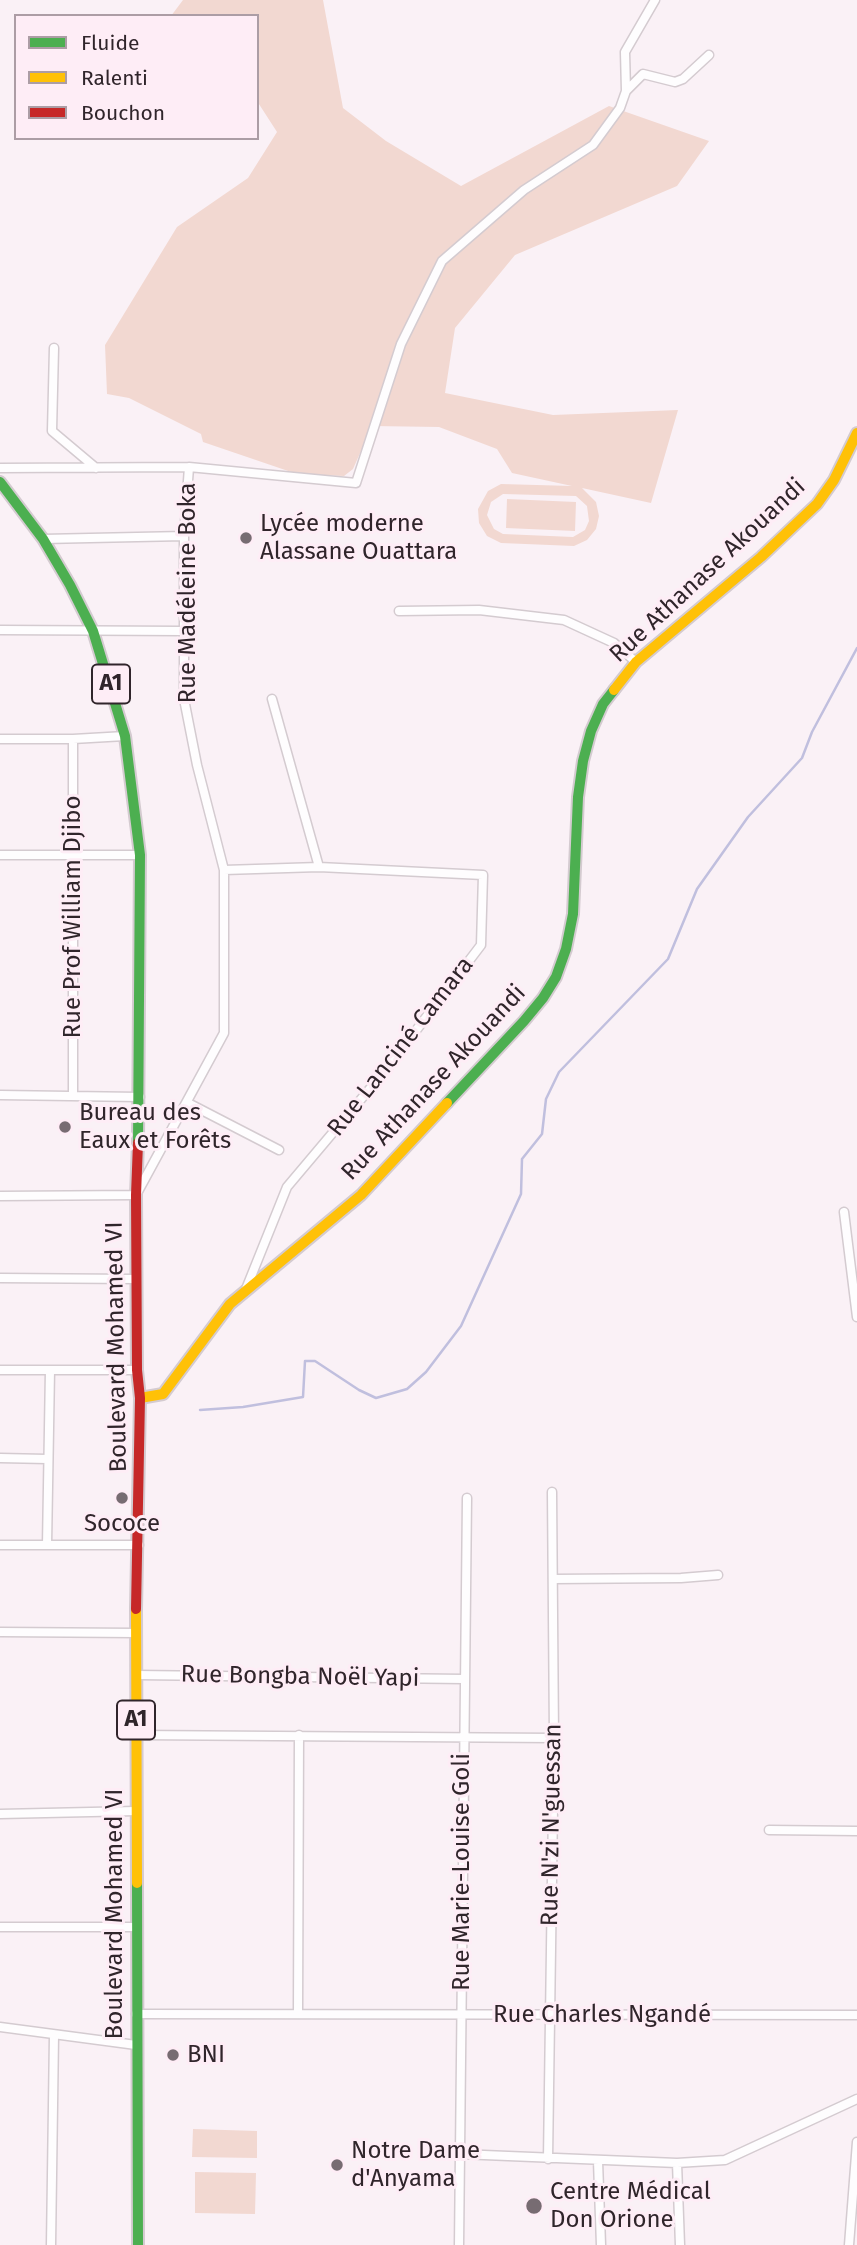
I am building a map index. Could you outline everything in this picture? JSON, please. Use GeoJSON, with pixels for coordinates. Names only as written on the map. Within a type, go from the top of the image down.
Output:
{"type":"FeatureCollection","features":[{"type":"Feature","properties":{"kind":"main road","name":"Rue Athanase Akouandi"},"geometry":{"type":"LineString","coordinates":[[140,1398],[163,1394],[223,1312],[361,1195],[524,1021],[549,988],[566,949],[573,914],[578,797],[585,751],[603,704],[636,662],[761,557],[817,504],[834,480],[857,433]]}},
{"type":"Feature","properties":{"kind":"main road","name":"Boulevard Mohamed VI"},"geometry":{"type":"LineString","coordinates":[[0,481],[43,539],[93,631],[125,736],[140,855],[140,1097],[136,1195],[137,1370],[140,1398],[136,1633],[138,2245]]}},
{"type":"Feature","properties":{"kind":"street"},"geometry":{"type":"LineString","coordinates":[[0,468],[189,467],[356,483],[401,344],[442,261],[523,190],[593,145],[620,108],[626,91],[625,52],[655,0]]}},
{"type":"Feature","properties":{"kind":"street"},"geometry":{"type":"LineString","coordinates":[[626,91],[643,74],[675,82],[683,79],[709,55]]}},
{"type":"Feature","properties":{"kind":"street"},"geometry":{"type":"LineString","coordinates":[[54,348],[52,431],[96,468]]}},
{"type":"Feature","properties":{"kind":"street","name":"Rue Madéleine Boka"},"geometry":{"type":"LineString","coordinates":[[136,1195],[224,1033],[224,870],[197,765],[184,699],[184,536],[189,467]]}},
{"type":"Feature","properties":{"kind":"street"},"geometry":{"type":"LineString","coordinates":[[43,539],[184,536]]}},
{"type":"Feature","properties":{"kind":"street"},"geometry":{"type":"LineString","coordinates":[[399,611],[479,610],[564,620],[614,643],[636,662]]}},
{"type":"Feature","properties":{"kind":"street"},"geometry":{"type":"LineString","coordinates":[[0,630],[183,631]]}},
{"type":"Feature","properties":{"kind":"street"},"geometry":{"type":"LineString","coordinates":[[272,699],[319,867]]}},
{"type":"Feature","properties":{"kind":"street"},"geometry":{"type":"LineString","coordinates":[[0,739],[125,736]]}},
{"type":"Feature","properties":{"kind":"street","name":"Rue Prof William Djibo"},"geometry":{"type":"LineString","coordinates":[[73,739],[73,1095]]}},
{"type":"Feature","properties":{"kind":"street"},"geometry":{"type":"LineString","coordinates":[[0,855],[140,855]]}},
{"type":"Feature","properties":{"kind":"street","name":"Rue Lanciné Camara"},"geometry":{"type":"LineString","coordinates":[[224,870],[319,867],[483,875],[481,945],[389,1066],[287,1187],[246,1290]]}},
{"type":"Feature","properties":{"kind":"street"},"geometry":{"type":"LineString","coordinates":[[0,1095],[140,1097]]}},
{"type":"Feature","properties":{"kind":"street"},"geometry":{"type":"LineString","coordinates":[[188,1103],[279,1150]]}},
{"type":"Feature","properties":{"kind":"street"},"geometry":{"type":"LineString","coordinates":[[0,1196],[136,1195]]}},
{"type":"Feature","properties":{"kind":"street"},"geometry":{"type":"LineString","coordinates":[[844,1212],[857,1317]]}},
{"type":"Feature","properties":{"kind":"street"},"geometry":{"type":"LineString","coordinates":[[0,1278],[137,1279]]}},
{"type":"Feature","properties":{"kind":"street"},"geometry":{"type":"LineString","coordinates":[[0,1370],[137,1370]]}},
{"type":"Feature","properties":{"kind":"street"},"geometry":{"type":"LineString","coordinates":[[47,1545],[50,1370]]}},
{"type":"Feature","properties":{"kind":"street"},"geometry":{"type":"LineString","coordinates":[[0,1458],[47,1459]]}},
{"type":"Feature","properties":{"kind":"street","name":"Rue N'zi N'guessan"},"geometry":{"type":"LineString","coordinates":[[548,2159],[554,1738],[552,1492]]}},
{"type":"Feature","properties":{"kind":"street","name":"Rue Marie-Louise Goli"},"geometry":{"type":"LineString","coordinates":[[458,2245],[467,1498]]}},
{"type":"Feature","properties":{"kind":"street"},"geometry":{"type":"LineString","coordinates":[[0,1545],[139,1545]]}},
{"type":"Feature","properties":{"kind":"street"},"geometry":{"type":"LineString","coordinates":[[552,1578],[681,1578],[718,1575]]}},
{"type":"Feature","properties":{"kind":"street"},"geometry":{"type":"LineString","coordinates":[[0,1632],[136,1633]]}},
{"type":"Feature","properties":{"kind":"street","name":"Rue Bongba Noël Yapi"},"geometry":{"type":"LineString","coordinates":[[137,1675],[464,1679]]}},
{"type":"Feature","properties":{"kind":"street"},"geometry":{"type":"LineString","coordinates":[[136,1735],[554,1738]]}},
{"type":"Feature","properties":{"kind":"street"},"geometry":{"type":"LineString","coordinates":[[298,2013],[299,1735]]}},
{"type":"Feature","properties":{"kind":"street"},"geometry":{"type":"LineString","coordinates":[[0,1814],[136,1811]]}},
{"type":"Feature","properties":{"kind":"street"},"geometry":{"type":"LineString","coordinates":[[769,1830],[857,1831]]}},
{"type":"Feature","properties":{"kind":"street"},"geometry":{"type":"LineString","coordinates":[[0,1927],[137,1927]]}},
{"type":"Feature","properties":{"kind":"street","name":"Rue Charles Ngandé"},"geometry":{"type":"LineString","coordinates":[[136,2014],[857,2015]]}},
{"type":"Feature","properties":{"kind":"street"},"geometry":{"type":"LineString","coordinates":[[0,2027],[136,2045]]}},
{"type":"Feature","properties":{"kind":"street"},"geometry":{"type":"LineString","coordinates":[[51,2245],[54,2035]]}},
{"type":"Feature","properties":{"kind":"street"},"geometry":{"type":"LineString","coordinates":[[460,2154],[677,2163],[725,2160],[857,2099]]}},
{"type":"Feature","properties":{"kind":"street"},"geometry":{"type":"LineString","coordinates":[[849,2245],[857,2142]]}},
{"type":"Feature","properties":{"kind":"street"},"geometry":{"type":"LineString","coordinates":[[598,2161],[601,2245]]}},
{"type":"Feature","properties":{"kind":"street"},"geometry":{"type":"LineString","coordinates":[[677,2163],[680,2245]]}},
{"type":"Feature","properties":{"kind":"shaded area"},"geometry":{"type":"Polygon","coordinates":[[[183,0],[323,0],[343,108],[386,141],[461,186],[609,106],[709,141],[677,186],[515,255],[455,328],[445,393],[553,415],[678,410],[651,503],[582,488],[596,502],[599,516],[596,529],[587,540],[574,546],[501,543],[487,536],[479,523],[478,509],[488,491],[501,484],[572,486],[512,473],[497,449],[439,427],[372,426],[353,469],[344,476],[297,474],[203,442],[201,434],[129,398],[107,394],[105,345],[177,227],[248,178],[277,132],[259,104],[259,14],[172,14],[183,0]],[[503,494],[491,502],[487,515],[494,529],[503,534],[573,537],[585,530],[589,521],[587,506],[576,496],[503,494]]]}},
{"type":"Feature","properties":{"kind":"shaded area"},"geometry":{"type":"Polygon","coordinates":[[[507,499],[576,502],[575,531],[506,528],[507,499]]]}},
{"type":"Feature","properties":{"kind":"shaded area"},"geometry":{"type":"Polygon","coordinates":[[[193,2129],[257,2131],[257,2158],[192,2157],[193,2129]]]}},
{"type":"Feature","properties":{"kind":"shaded area"},"geometry":{"type":"Polygon","coordinates":[[[195,2172],[256,2173],[255,2214],[195,2213],[195,2172]]]}},
{"type":"Feature","properties":{"kind":"waterway"},"geometry":{"type":"LineString","coordinates":[[200,1410],[243,1407],[303,1397],[305,1361],[315,1361],[376,1398],[407,1389],[426,1372],[461,1326],[521,1194],[522,1159],[542,1134],[546,1099],[559,1072],[668,959],[697,889],[748,817],[802,758],[812,732],[857,648]]}},
{"type":"Feature","properties":{"kind":"traffic: fast"},"geometry":{"type":"LineString","coordinates":[[0,482],[43,539],[93,631],[125,736],[140,855],[138,1143]]}},
{"type":"Feature","properties":{"kind":"traffic: fast"},"geometry":{"type":"LineString","coordinates":[[447,1103],[524,1021],[556,977],[566,949],[573,914],[578,797],[583,761],[591,731],[603,704],[614,690]]}},
{"type":"Feature","properties":{"kind":"traffic: fast"},"geometry":{"type":"LineString","coordinates":[[137,1883],[138,2245]]}},
{"type":"Feature","properties":{"kind":"traffic: slow"},"geometry":{"type":"LineString","coordinates":[[614,690],[636,662],[761,557],[817,504],[834,480],[857,433]]}},
{"type":"Feature","properties":{"kind":"traffic: slow"},"geometry":{"type":"LineString","coordinates":[[140,1398],[163,1394],[230,1304],[361,1195],[447,1103]]}},
{"type":"Feature","properties":{"kind":"traffic: slow"},"geometry":{"type":"LineString","coordinates":[[136,1609],[137,1883]]}},
{"type":"Feature","properties":{"kind":"traffic: jam"},"geometry":{"type":"LineString","coordinates":[[136,1609],[140,1398],[137,1370],[138,1143]]}},
{"type":"Feature","properties":{"kind":"place","name":"Lycée moderne Alassane Ouattara"},"geometry":{"type":"Point","coordinates":[246,538]}},
{"type":"Feature","properties":{"kind":"place","name":"Bureau des Eaux et Forêts"},"geometry":{"type":"Point","coordinates":[65,1127]}},
{"type":"Feature","properties":{"kind":"place","name":"Sococe"},"geometry":{"type":"Point","coordinates":[122,1498]}},
{"type":"Feature","properties":{"kind":"place","name":"BNI"},"geometry":{"type":"Point","coordinates":[173,2055]}},
{"type":"Feature","properties":{"kind":"place","name":"Notre Dame d'Anyama"},"geometry":{"type":"Point","coordinates":[337,2165]}},
{"type":"Feature","properties":{"kind":"place","name":"Centre Médical Don Orione"},"geometry":{"type":"Point","coordinates":[534,2206]}}]}
